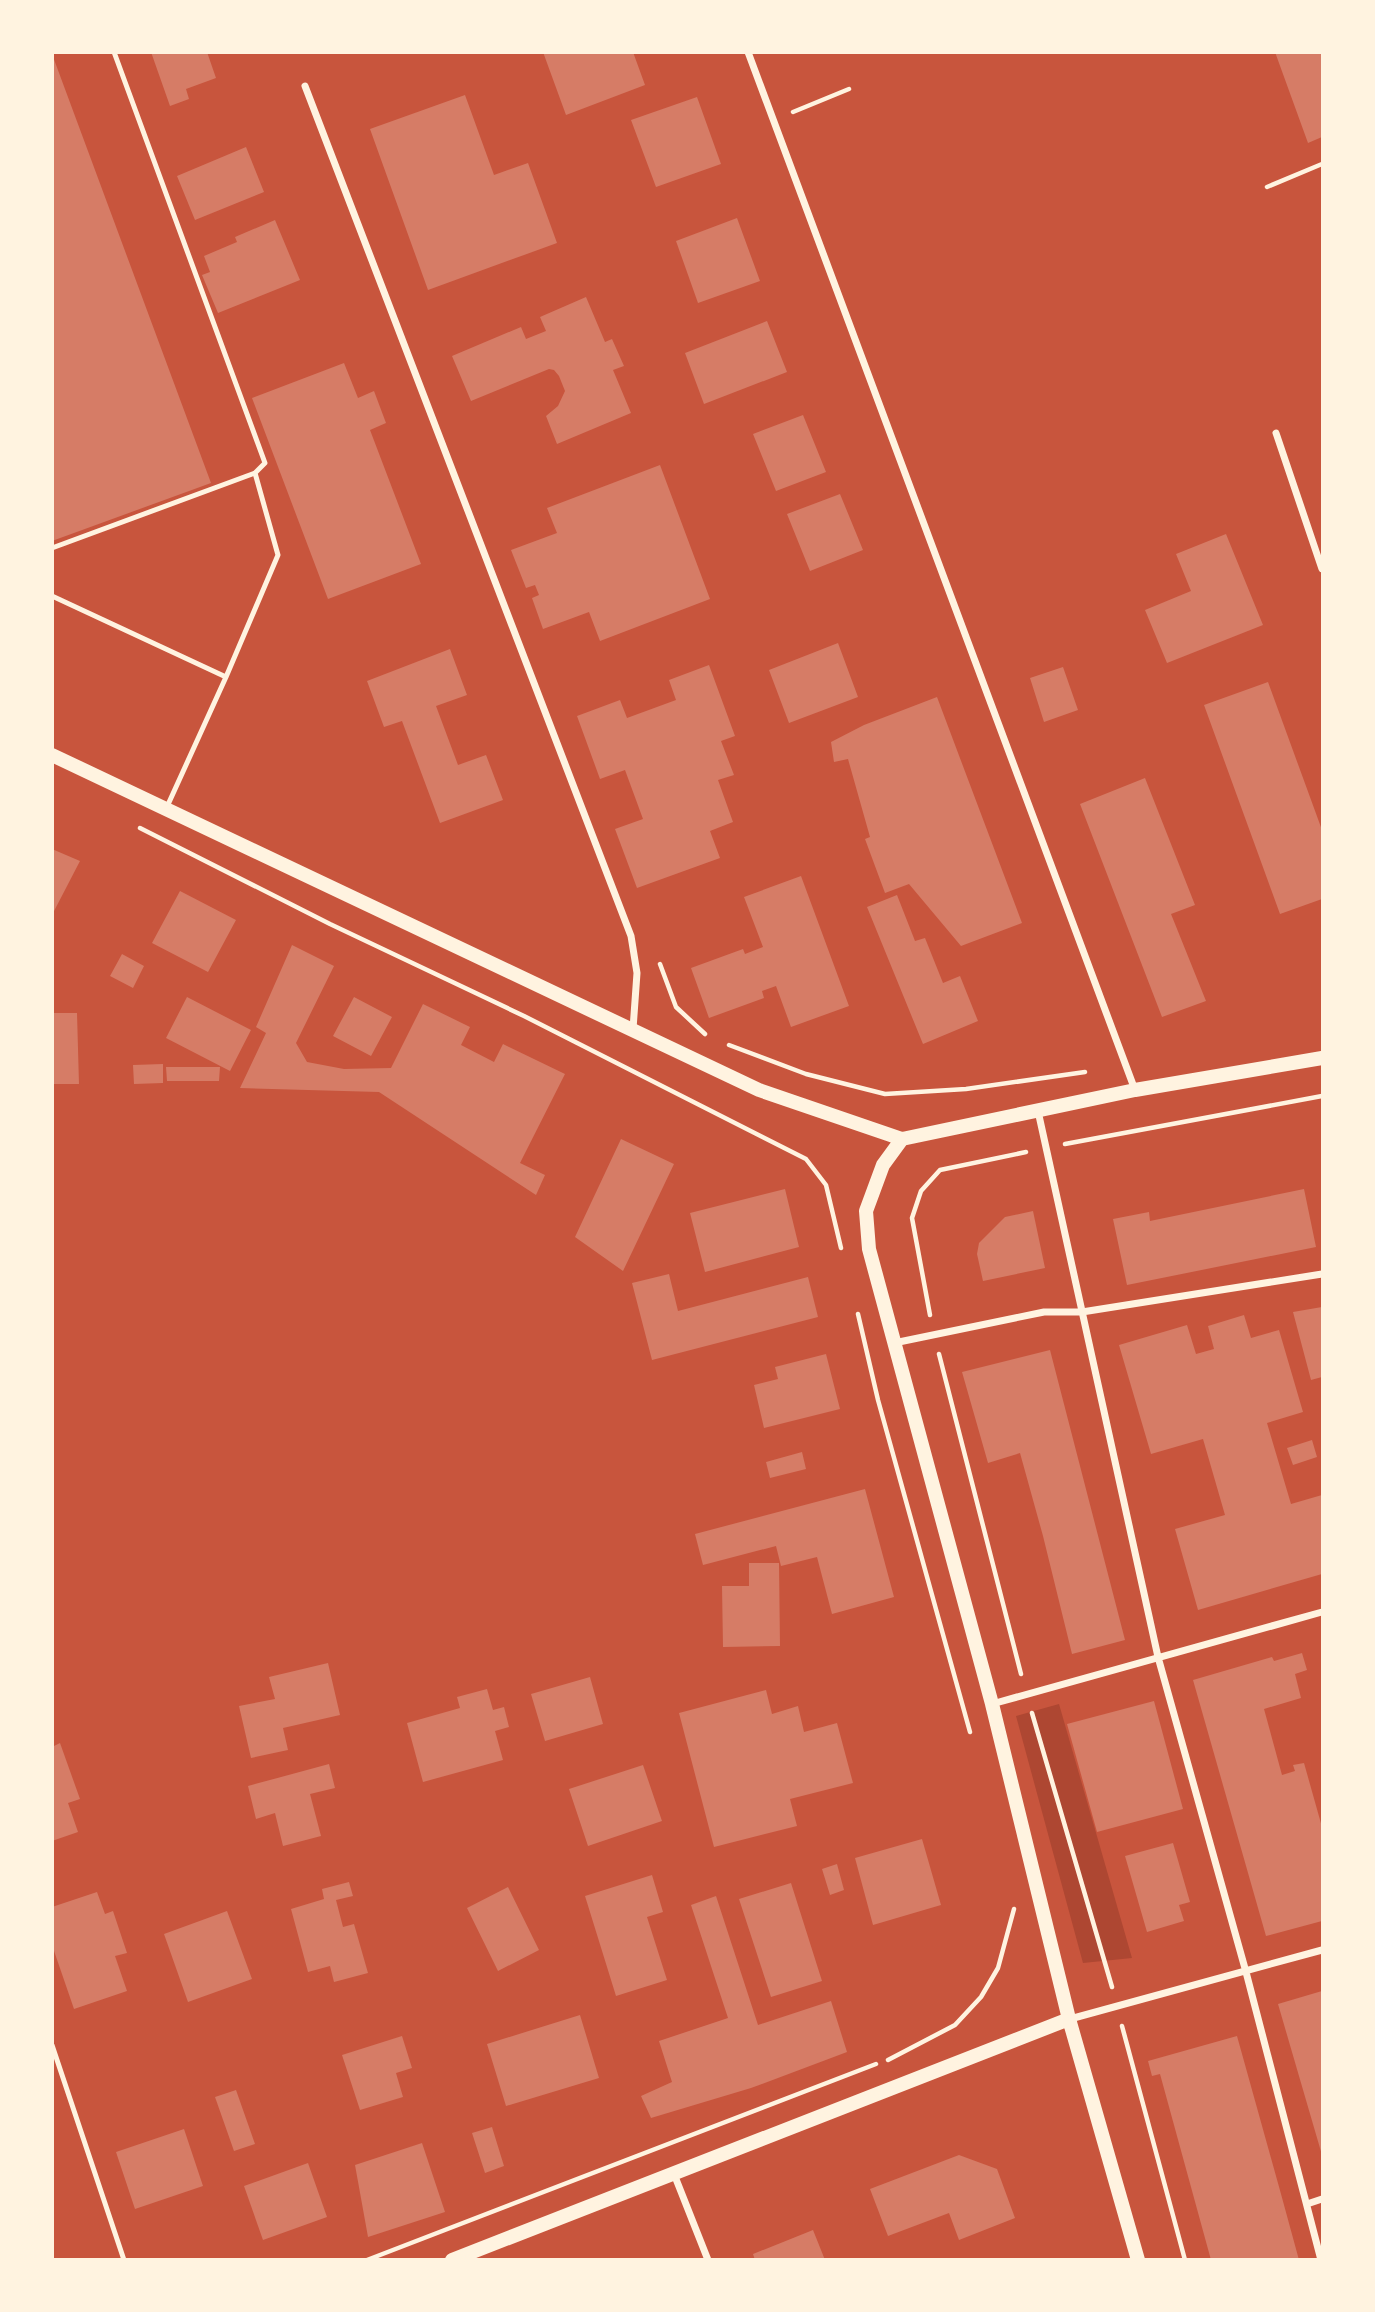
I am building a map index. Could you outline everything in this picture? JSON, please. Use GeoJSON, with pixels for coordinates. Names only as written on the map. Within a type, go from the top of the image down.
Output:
{"type":"FeatureCollection","features":[{"type":"Feature","properties":{"kind":"main road"},"geometry":{"type":"LineString","coordinates":[[52,755],[759,1090],[902,1139],[1135,1090],[1322,1058]]}},
{"type":"Feature","properties":{"kind":"main road"},"geometry":{"type":"LineString","coordinates":[[902,1139],[883,1165],[866,1211],[869,1249],[992,1704],[1069,2019],[1138,2259]]}},
{"type":"Feature","properties":{"kind":"main road"},"geometry":{"type":"LineString","coordinates":[[452,2259],[1069,2019]]}},
{"type":"Feature","properties":{"kind":"street"},"geometry":{"type":"LineString","coordinates":[[748,52],[1135,1090]]}},
{"type":"Feature","properties":{"kind":"street"},"geometry":{"type":"LineString","coordinates":[[305,86],[631,936],[637,973],[634,1029]]}},
{"type":"Feature","properties":{"kind":"street"},"geometry":{"type":"LineString","coordinates":[[1276,433],[1322,569]]}},
{"type":"Feature","properties":{"kind":"street"},"geometry":{"type":"LineString","coordinates":[[1038,1111],[1158,1657],[1246,1972],[1321,2259]]}},
{"type":"Feature","properties":{"kind":"street"},"geometry":{"type":"LineString","coordinates":[[894,1343],[1044,1312],[1082,1312],[1322,1274]]}},
{"type":"Feature","properties":{"kind":"street"},"geometry":{"type":"LineString","coordinates":[[992,1704],[1322,1612]]}},
{"type":"Feature","properties":{"kind":"street"},"geometry":{"type":"LineString","coordinates":[[1069,2019],[1322,1950]]}},
{"type":"Feature","properties":{"kind":"street"},"geometry":{"type":"LineString","coordinates":[[674,2173],[708,2259]]}},
{"type":"Feature","properties":{"kind":"street"},"geometry":{"type":"LineString","coordinates":[[1307,2204],[1322,2199]]}},
{"type":"Feature","properties":{"kind":"lane"},"geometry":{"type":"LineString","coordinates":[[52,548],[255,473],[265,463],[114,52]]}},
{"type":"Feature","properties":{"kind":"lane"},"geometry":{"type":"LineString","coordinates":[[166,810],[278,555],[255,473]]}},
{"type":"Feature","properties":{"kind":"lane"},"geometry":{"type":"LineString","coordinates":[[52,596],[226,677]]}},
{"type":"Feature","properties":{"kind":"lane"},"geometry":{"type":"LineString","coordinates":[[52,2045],[124,2259]]}},
{"type":"Feature","properties":{"kind":"path"},"geometry":{"type":"LineString","coordinates":[[773,120],[849,89]]}},
{"type":"Feature","properties":{"kind":"path"},"geometry":{"type":"LineString","coordinates":[[1267,187],[1322,164]]}},
{"type":"Feature","properties":{"kind":"path"},"geometry":{"type":"LineString","coordinates":[[138,827],[524,1016],[806,1159],[826,1185],[842,1252]]}},
{"type":"Feature","properties":{"kind":"path"},"geometry":{"type":"LineString","coordinates":[[658,959],[676,1007],[709,1037]]}},
{"type":"Feature","properties":{"kind":"path"},"geometry":{"type":"LineString","coordinates":[[721,1042],[806,1074],[885,1094],[965,1089],[1093,1071]]}},
{"type":"Feature","properties":{"kind":"path"},"geometry":{"type":"LineString","coordinates":[[1185,2259],[1117,2007],[1026,1694],[934,1336],[912,1218],[921,1191],[940,1170],[1046,1147],[1322,1096]]}},
{"type":"Feature","properties":{"kind":"path"},"geometry":{"type":"LineString","coordinates":[[855,1306],[971,1735]]}},
{"type":"Feature","properties":{"kind":"path"},"geometry":{"type":"LineString","coordinates":[[367,2259],[891,2059],[955,2025],[981,1997],[998,1968],[1014,1910],[1013,1899]]}},
{"type":"Feature","properties":{"kind":"shaded area"},"geometry":{"type":"Polygon","coordinates":[[[1059,1704],[1132,1958],[1083,1963],[1016,1716],[1059,1704]]]}},
{"type":"Feature","properties":{"kind":"building"},"geometry":{"type":"Polygon","coordinates":[[[151,52],[207,52],[216,78],[186,89],[189,99],[170,106],[151,52]]]}},
{"type":"Feature","properties":{"kind":"building"},"geometry":{"type":"Polygon","coordinates":[[[543,52],[633,52],[645,85],[566,115],[543,52]]]}},
{"type":"Feature","properties":{"kind":"building"},"geometry":{"type":"Polygon","coordinates":[[[1275,52],[1322,52],[1322,137],[1308,143],[1275,52]]]}},
{"type":"Feature","properties":{"kind":"building"},"geometry":{"type":"Polygon","coordinates":[[[52,54],[211,483],[52,541],[52,54]]]}},
{"type":"Feature","properties":{"kind":"building"},"geometry":{"type":"Polygon","coordinates":[[[465,95],[494,175],[528,163],[557,243],[428,290],[370,129],[465,95]]]}},
{"type":"Feature","properties":{"kind":"building"},"geometry":{"type":"Polygon","coordinates":[[[697,97],[721,164],[656,187],[631,120],[697,97]]]}},
{"type":"Feature","properties":{"kind":"building"},"geometry":{"type":"Polygon","coordinates":[[[246,147],[264,192],[195,220],[177,176],[246,147]]]}},
{"type":"Feature","properties":{"kind":"building"},"geometry":{"type":"Polygon","coordinates":[[[737,218],[760,281],[698,303],[676,241],[737,218]]]}},
{"type":"Feature","properties":{"kind":"building"},"geometry":{"type":"Polygon","coordinates":[[[275,220],[300,280],[218,313],[202,275],[210,272],[204,256],[237,242],[235,237],[275,220]]]}},
{"type":"Feature","properties":{"kind":"building"},"geometry":{"type":"Polygon","coordinates":[[[586,297],[605,342],[612,339],[624,366],[613,370],[631,413],[557,444],[546,416],[558,406],[565,391],[559,376],[549,369],[471,401],[452,356],[521,327],[526,339],[546,331],[540,317],[586,297]]]}},
{"type":"Feature","properties":{"kind":"building"},"geometry":{"type":"Polygon","coordinates":[[[767,321],[787,372],[704,404],[685,353],[767,321]]]}},
{"type":"Feature","properties":{"kind":"building"},"geometry":{"type":"Polygon","coordinates":[[[344,363],[358,398],[374,391],[386,423],[370,430],[421,564],[328,599],[252,398],[344,363]]]}},
{"type":"Feature","properties":{"kind":"building"},"geometry":{"type":"Polygon","coordinates":[[[803,415],[826,472],[776,491],[753,434],[803,415]]]}},
{"type":"Feature","properties":{"kind":"building"},"geometry":{"type":"Polygon","coordinates":[[[660,465],[710,599],[600,641],[589,612],[543,629],[532,598],[539,595],[535,585],[526,588],[511,550],[557,533],[547,508],[660,465]]]}},
{"type":"Feature","properties":{"kind":"building"},"geometry":{"type":"Polygon","coordinates":[[[840,494],[863,550],[810,571],[787,514],[840,494]]]}},
{"type":"Feature","properties":{"kind":"building"},"geometry":{"type":"Polygon","coordinates":[[[1226,534],[1263,625],[1167,663],[1145,610],[1191,591],[1176,554],[1226,534]]]}},
{"type":"Feature","properties":{"kind":"building"},"geometry":{"type":"Polygon","coordinates":[[[838,643],[858,697],[789,723],[769,670],[838,643]]]}},
{"type":"Feature","properties":{"kind":"building"},"geometry":{"type":"Polygon","coordinates":[[[450,649],[467,695],[436,706],[458,765],[486,755],[503,800],[440,823],[402,721],[384,727],[367,681],[450,649]]]}},
{"type":"Feature","properties":{"kind":"building"},"geometry":{"type":"Polygon","coordinates":[[[709,665],[735,736],[721,741],[734,775],[718,780],[733,822],[710,831],[720,858],[637,888],[615,829],[643,819],[625,770],[600,779],[577,716],[620,700],[627,718],[676,700],[669,680],[709,665]]]}},
{"type":"Feature","properties":{"kind":"building"},"geometry":{"type":"Polygon","coordinates":[[[1063,667],[1078,710],[1044,722],[1030,678],[1063,667]]]}},
{"type":"Feature","properties":{"kind":"building"},"geometry":{"type":"Polygon","coordinates":[[[1268,682],[1322,830],[1322,899],[1280,914],[1204,705],[1268,682]]]}},
{"type":"Feature","properties":{"kind":"building"},"geometry":{"type":"Polygon","coordinates":[[[937,697],[1022,923],[961,946],[909,884],[885,893],[865,839],[870,837],[848,759],[834,762],[831,742],[864,725],[937,697]]]}},
{"type":"Feature","properties":{"kind":"building"},"geometry":{"type":"Polygon","coordinates":[[[1145,778],[1195,905],[1171,914],[1206,1001],[1162,1017],[1080,804],[1145,778]]]}},
{"type":"Feature","properties":{"kind":"building"},"geometry":{"type":"Polygon","coordinates":[[[52,849],[80,861],[52,915],[52,849]]]}},
{"type":"Feature","properties":{"kind":"building"},"geometry":{"type":"Polygon","coordinates":[[[801,876],[849,1006],[791,1027],[776,986],[762,991],[764,998],[709,1018],[691,968],[743,949],[745,954],[763,947],[744,897],[801,876]]]}},
{"type":"Feature","properties":{"kind":"building"},"geometry":{"type":"Polygon","coordinates":[[[180,891],[236,920],[208,972],[152,943],[180,891]]]}},
{"type":"Feature","properties":{"kind":"building"},"geometry":{"type":"Polygon","coordinates":[[[897,895],[915,941],[925,938],[943,983],[960,976],[978,1021],[923,1044],[867,907],[897,895]]]}},
{"type":"Feature","properties":{"kind":"building"},"geometry":{"type":"Polygon","coordinates":[[[292,945],[334,966],[296,1043],[307,1062],[344,1069],[391,1068],[423,1004],[470,1027],[461,1045],[494,1062],[503,1044],[565,1074],[520,1163],[545,1175],[536,1195],[379,1092],[240,1088],[266,1033],[256,1027],[292,945]]]}},
{"type":"Feature","properties":{"kind":"building"},"geometry":{"type":"Polygon","coordinates":[[[122,954],[144,966],[133,988],[110,976],[122,954]]]}},
{"type":"Feature","properties":{"kind":"building"},"geometry":{"type":"Polygon","coordinates":[[[187,997],[251,1030],[230,1071],[166,1038],[187,997]]]}},
{"type":"Feature","properties":{"kind":"building"},"geometry":{"type":"Polygon","coordinates":[[[354,997],[392,1017],[371,1056],[333,1036],[354,997]]]}},
{"type":"Feature","properties":{"kind":"building"},"geometry":{"type":"Polygon","coordinates":[[[52,1013],[77,1013],[79,1084],[52,1084],[52,1013]]]}},
{"type":"Feature","properties":{"kind":"building"},"geometry":{"type":"Polygon","coordinates":[[[163,1064],[163,1083],[134,1084],[133,1065],[163,1064]]]}},
{"type":"Feature","properties":{"kind":"building"},"geometry":{"type":"Polygon","coordinates":[[[166,1067],[220,1067],[219,1081],[167,1081],[166,1067]]]}},
{"type":"Feature","properties":{"kind":"building"},"geometry":{"type":"Polygon","coordinates":[[[621,1139],[674,1164],[623,1271],[575,1237],[621,1139]]]}},
{"type":"Feature","properties":{"kind":"building"},"geometry":{"type":"Polygon","coordinates":[[[785,1189],[799,1247],[705,1272],[690,1213],[785,1189]]]}},
{"type":"Feature","properties":{"kind":"building"},"geometry":{"type":"Polygon","coordinates":[[[1304,1189],[1316,1247],[1127,1285],[1113,1219],[1149,1212],[1150,1221],[1304,1189]]]}},
{"type":"Feature","properties":{"kind":"building"},"geometry":{"type":"Polygon","coordinates":[[[1033,1211],[1045,1268],[983,1281],[977,1254],[979,1243],[1005,1217],[1033,1211]]]}},
{"type":"Feature","properties":{"kind":"building"},"geometry":{"type":"Polygon","coordinates":[[[669,1274],[678,1311],[808,1277],[818,1317],[652,1360],[632,1283],[669,1274]]]}},
{"type":"Feature","properties":{"kind":"building"},"geometry":{"type":"Polygon","coordinates":[[[1322,1307],[1322,1377],[1311,1380],[1293,1312],[1322,1307]]]}},
{"type":"Feature","properties":{"kind":"building"},"geometry":{"type":"Polygon","coordinates":[[[1244,1315],[1251,1338],[1279,1330],[1303,1412],[1267,1423],[1291,1504],[1322,1495],[1322,1574],[1198,1610],[1175,1529],[1225,1515],[1203,1439],[1151,1454],[1119,1345],[1187,1325],[1196,1354],[1214,1349],[1208,1326],[1244,1315]]]}},
{"type":"Feature","properties":{"kind":"building"},"geometry":{"type":"Polygon","coordinates":[[[1050,1350],[1125,1640],[1072,1654],[1020,1453],[988,1463],[962,1372],[1050,1350]]]}},
{"type":"Feature","properties":{"kind":"building"},"geometry":{"type":"Polygon","coordinates":[[[826,1354],[840,1409],[764,1428],[754,1385],[778,1379],[775,1367],[826,1354]]]}},
{"type":"Feature","properties":{"kind":"building"},"geometry":{"type":"Polygon","coordinates":[[[1312,1440],[1317,1457],[1293,1465],[1287,1448],[1312,1440]]]}},
{"type":"Feature","properties":{"kind":"building"},"geometry":{"type":"Polygon","coordinates":[[[802,1452],[806,1469],[770,1478],[766,1462],[802,1452]]]}},
{"type":"Feature","properties":{"kind":"building"},"geometry":{"type":"Polygon","coordinates":[[[865,1489],[894,1597],[832,1614],[817,1557],[781,1566],[776,1546],[703,1565],[695,1534],[865,1489]]]}},
{"type":"Feature","properties":{"kind":"building"},"geometry":{"type":"Polygon","coordinates":[[[749,1563],[779,1563],[780,1646],[723,1647],[722,1586],[749,1586],[749,1563]]]}},
{"type":"Feature","properties":{"kind":"building"},"geometry":{"type":"Polygon","coordinates":[[[1302,1653],[1307,1670],[1295,1674],[1301,1698],[1264,1709],[1282,1775],[1295,1771],[1293,1765],[1304,1763],[1322,1827],[1322,1921],[1266,1936],[1193,1680],[1272,1657],[1274,1661],[1302,1653]]]}},
{"type":"Feature","properties":{"kind":"building"},"geometry":{"type":"Polygon","coordinates":[[[328,1663],[340,1715],[283,1728],[288,1750],[251,1758],[239,1706],[275,1699],[269,1677],[328,1663]]]}},
{"type":"Feature","properties":{"kind":"building"},"geometry":{"type":"Polygon","coordinates":[[[590,1677],[603,1724],[545,1741],[531,1694],[590,1677]]]}},
{"type":"Feature","properties":{"kind":"building"},"geometry":{"type":"Polygon","coordinates":[[[487,1689],[493,1710],[504,1707],[509,1727],[495,1731],[503,1760],[423,1782],[407,1723],[460,1708],[457,1697],[487,1689]]]}},
{"type":"Feature","properties":{"kind":"building"},"geometry":{"type":"Polygon","coordinates":[[[766,1690],[772,1714],[798,1706],[804,1732],[837,1723],[853,1783],[790,1799],[797,1826],[714,1847],[679,1713],[766,1690]]]}},
{"type":"Feature","properties":{"kind":"building"},"geometry":{"type":"Polygon","coordinates":[[[1154,1701],[1183,1809],[1097,1832],[1067,1724],[1154,1701]]]}},
{"type":"Feature","properties":{"kind":"building"},"geometry":{"type":"Polygon","coordinates":[[[60,1743],[80,1799],[68,1803],[78,1832],[52,1841],[52,1747],[60,1743]]]}},
{"type":"Feature","properties":{"kind":"building"},"geometry":{"type":"Polygon","coordinates":[[[329,1764],[335,1788],[310,1794],[321,1836],[283,1846],[275,1813],[256,1819],[248,1786],[329,1764]]]}},
{"type":"Feature","properties":{"kind":"building"},"geometry":{"type":"Polygon","coordinates":[[[643,1765],[662,1821],[588,1846],[569,1789],[643,1765]]]}},
{"type":"Feature","properties":{"kind":"building"},"geometry":{"type":"Polygon","coordinates":[[[922,1839],[941,1905],[873,1925],[855,1858],[922,1839]]]}},
{"type":"Feature","properties":{"kind":"building"},"geometry":{"type":"Polygon","coordinates":[[[1173,1843],[1190,1902],[1179,1905],[1184,1921],[1147,1932],[1125,1856],[1173,1843]]]}},
{"type":"Feature","properties":{"kind":"building"},"geometry":{"type":"Polygon","coordinates":[[[837,1864],[844,1890],[830,1895],[822,1869],[837,1864]]]}},
{"type":"Feature","properties":{"kind":"building"},"geometry":{"type":"Polygon","coordinates":[[[652,1875],[663,1912],[647,1917],[667,1980],[616,1996],[585,1896],[652,1875]]]}},
{"type":"Feature","properties":{"kind":"building"},"geometry":{"type":"Polygon","coordinates":[[[349,1882],[353,1896],[336,1900],[343,1927],[354,1924],[368,1973],[334,1982],[330,1966],[308,1972],[291,1909],[324,1899],[322,1889],[349,1882]]]}},
{"type":"Feature","properties":{"kind":"building"},"geometry":{"type":"Polygon","coordinates":[[[791,1883],[822,1981],[771,1997],[739,1899],[791,1883]]]}},
{"type":"Feature","properties":{"kind":"building"},"geometry":{"type":"Polygon","coordinates":[[[508,1887],[539,1950],[498,1971],[467,1908],[508,1887]]]}},
{"type":"Feature","properties":{"kind":"building"},"geometry":{"type":"Polygon","coordinates":[[[97,1892],[105,1914],[113,1911],[127,1953],[115,1956],[127,1991],[74,2009],[52,1945],[52,1907],[97,1892]]]}},
{"type":"Feature","properties":{"kind":"building"},"geometry":{"type":"Polygon","coordinates":[[[716,1896],[758,2025],[831,2001],[847,2052],[751,2088],[651,2118],[641,2096],[672,2082],[659,2041],[728,2018],[691,1905],[716,1896]]]}},
{"type":"Feature","properties":{"kind":"building"},"geometry":{"type":"Polygon","coordinates":[[[227,1911],[252,1979],[188,2002],[164,1934],[227,1911]]]}},
{"type":"Feature","properties":{"kind":"building"},"geometry":{"type":"Polygon","coordinates":[[[1322,1991],[1322,2155],[1278,2004],[1322,1991]]]}},
{"type":"Feature","properties":{"kind":"building"},"geometry":{"type":"Polygon","coordinates":[[[580,2015],[599,2078],[506,2106],[487,2044],[580,2015]]]}},
{"type":"Feature","properties":{"kind":"building"},"geometry":{"type":"Polygon","coordinates":[[[402,2036],[412,2068],[396,2073],[403,2097],[360,2110],[342,2055],[402,2036]]]}},
{"type":"Feature","properties":{"kind":"building"},"geometry":{"type":"Polygon","coordinates":[[[1237,2036],[1299,2260],[1211,2260],[1160,2074],[1152,2076],[1148,2061],[1237,2036]]]}},
{"type":"Feature","properties":{"kind":"building"},"geometry":{"type":"Polygon","coordinates":[[[236,2090],[255,2144],[234,2151],[215,2097],[236,2090]]]}},
{"type":"Feature","properties":{"kind":"building"},"geometry":{"type":"Polygon","coordinates":[[[492,2127],[504,2166],[485,2173],[472,2133],[492,2127]]]}},
{"type":"Feature","properties":{"kind":"building"},"geometry":{"type":"Polygon","coordinates":[[[184,2129],[203,2186],[135,2209],[116,2152],[184,2129]]]}},
{"type":"Feature","properties":{"kind":"building"},"geometry":{"type":"Polygon","coordinates":[[[422,2143],[445,2212],[368,2237],[355,2165],[422,2143]]]}},
{"type":"Feature","properties":{"kind":"building"},"geometry":{"type":"Polygon","coordinates":[[[959,2155],[997,2169],[1015,2218],[959,2240],[949,2213],[888,2236],[870,2189],[959,2155]]]}},
{"type":"Feature","properties":{"kind":"building"},"geometry":{"type":"Polygon","coordinates":[[[308,2163],[327,2217],[263,2240],[244,2186],[308,2163]]]}},
{"type":"Feature","properties":{"kind":"building"},"geometry":{"type":"Polygon","coordinates":[[[813,2230],[825,2260],[755,2260],[753,2254],[813,2230]]]}}]}
